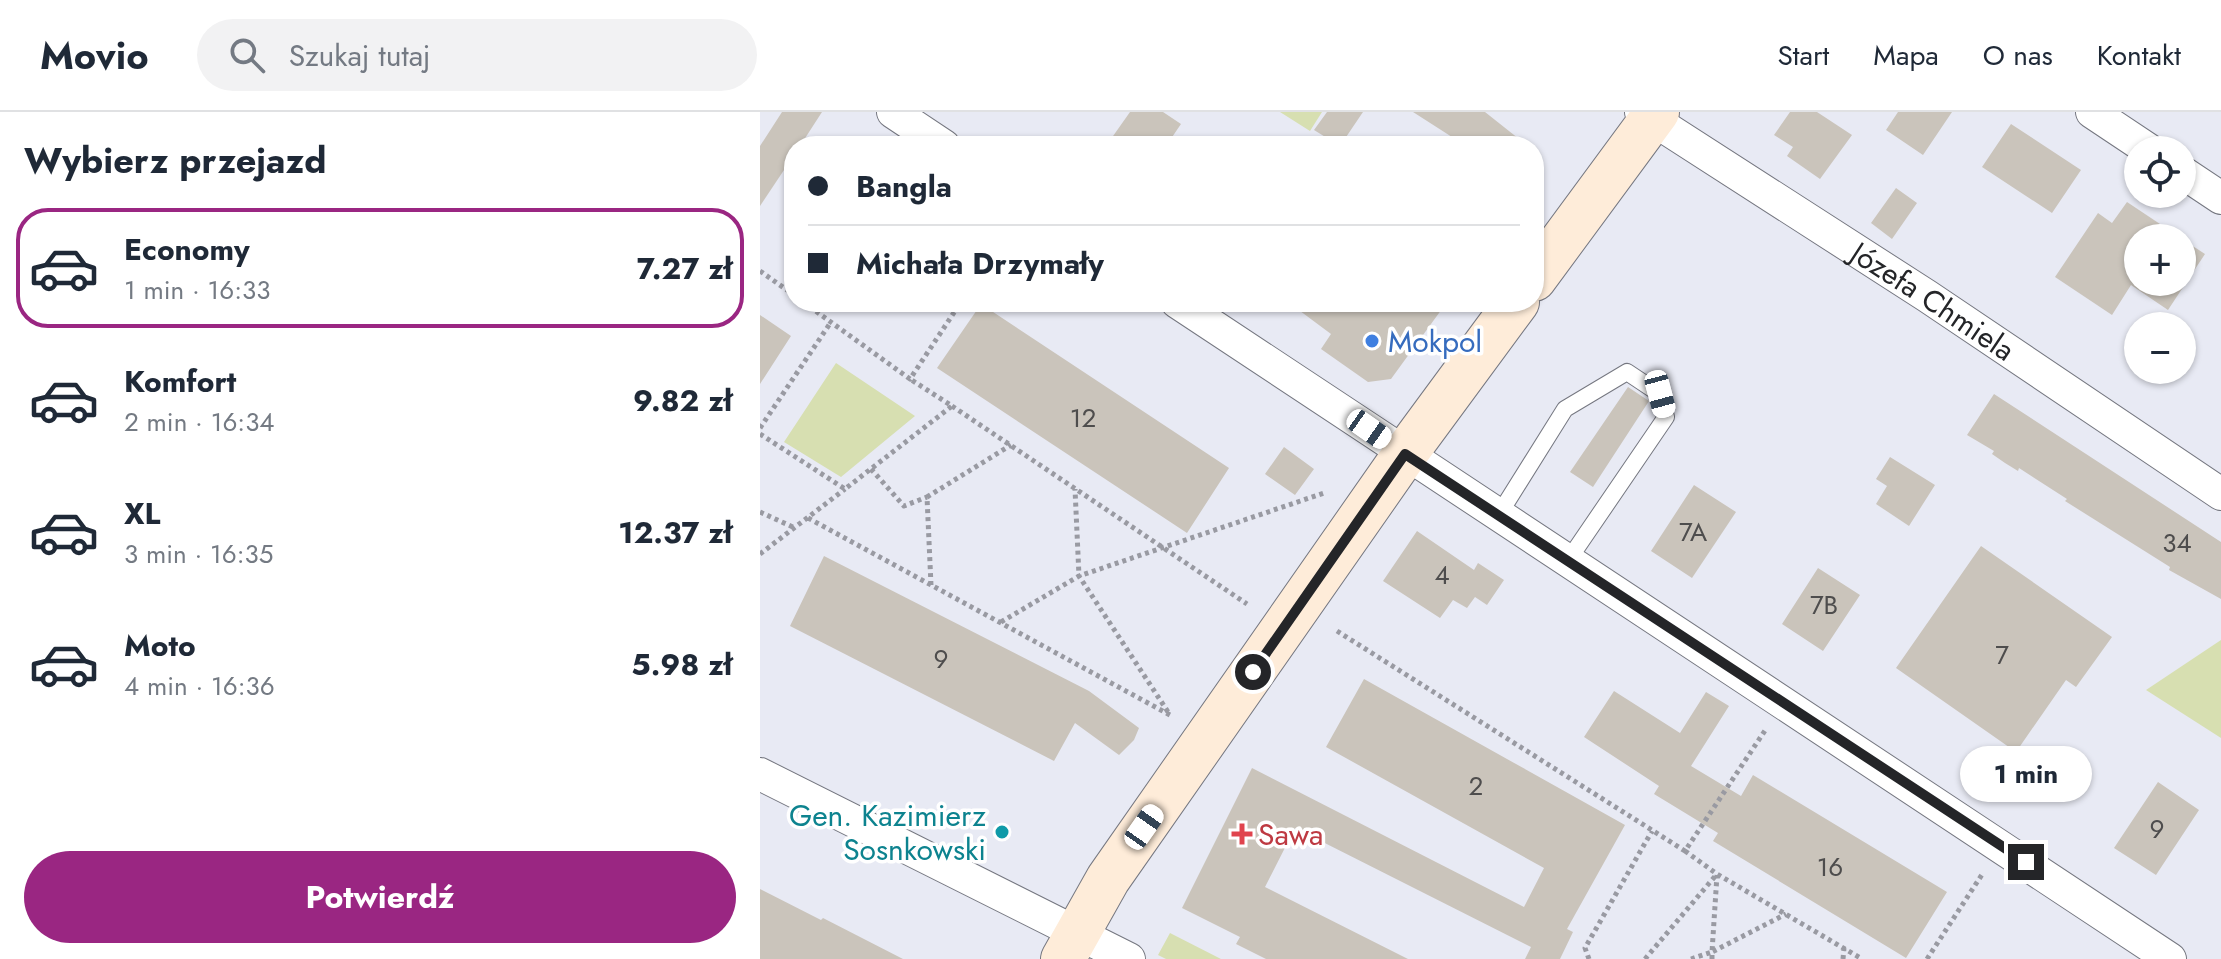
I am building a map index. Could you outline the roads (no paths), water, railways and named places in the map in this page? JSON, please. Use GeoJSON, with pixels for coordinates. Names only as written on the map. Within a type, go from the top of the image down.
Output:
{"type":"FeatureCollection","features":[{"type":"Feature","properties":{"kind":"street"},"geometry":{"type":"LineString","coordinates":[[893,112],[929,136]]}},
{"type":"Feature","properties":{"kind":"street"},"geometry":{"type":"LineString","coordinates":[[2092,112],[2128,136]]}},
{"type":"Feature","properties":{"kind":"street"},"geometry":{"type":"LineString","coordinates":[[1544,265],[1650,114]]}},
{"type":"Feature","properties":{"kind":"street","name":"Józefa Chmiela"},"geometry":{"type":"LineString","coordinates":[[1650,114],[2221,494]]}},
{"type":"Feature","properties":{"kind":"street"},"geometry":{"type":"LineString","coordinates":[[2196,181],[2221,198]]}},
{"type":"Feature","properties":{"kind":"street"},"geometry":{"type":"LineString","coordinates":[[1192,312],[2170,959]]}},
{"type":"Feature","properties":{"kind":"street"},"geometry":{"type":"LineString","coordinates":[[1069,945],[1108,879],[1405,454],[1510,312]]}},
{"type":"Feature","properties":{"kind":"street"},"geometry":{"type":"LineString","coordinates":[[760,774],[1069,945],[1129,959]]}},
{"type":"Feature","properties":{"kind":"lane"},"geometry":{"type":"LineString","coordinates":[[1498,516],[1565,409],[1627,372],[1638,379],[1660,394],[1666,417],[1567,562]]}},
{"type":"Feature","properties":{"kind":"place","name":"Mokpol"},"geometry":{"type":"Point","coordinates":[1372,341]}},
{"type":"Feature","properties":{"kind":"place","name":"Gen. Kazimierz Sosnkowski"},"geometry":{"type":"Point","coordinates":[1002,832]}},
{"type":"Feature","properties":{"kind":"place","name":"Sawa"},"geometry":{"type":"Point","coordinates":[1242,834]}}]}
